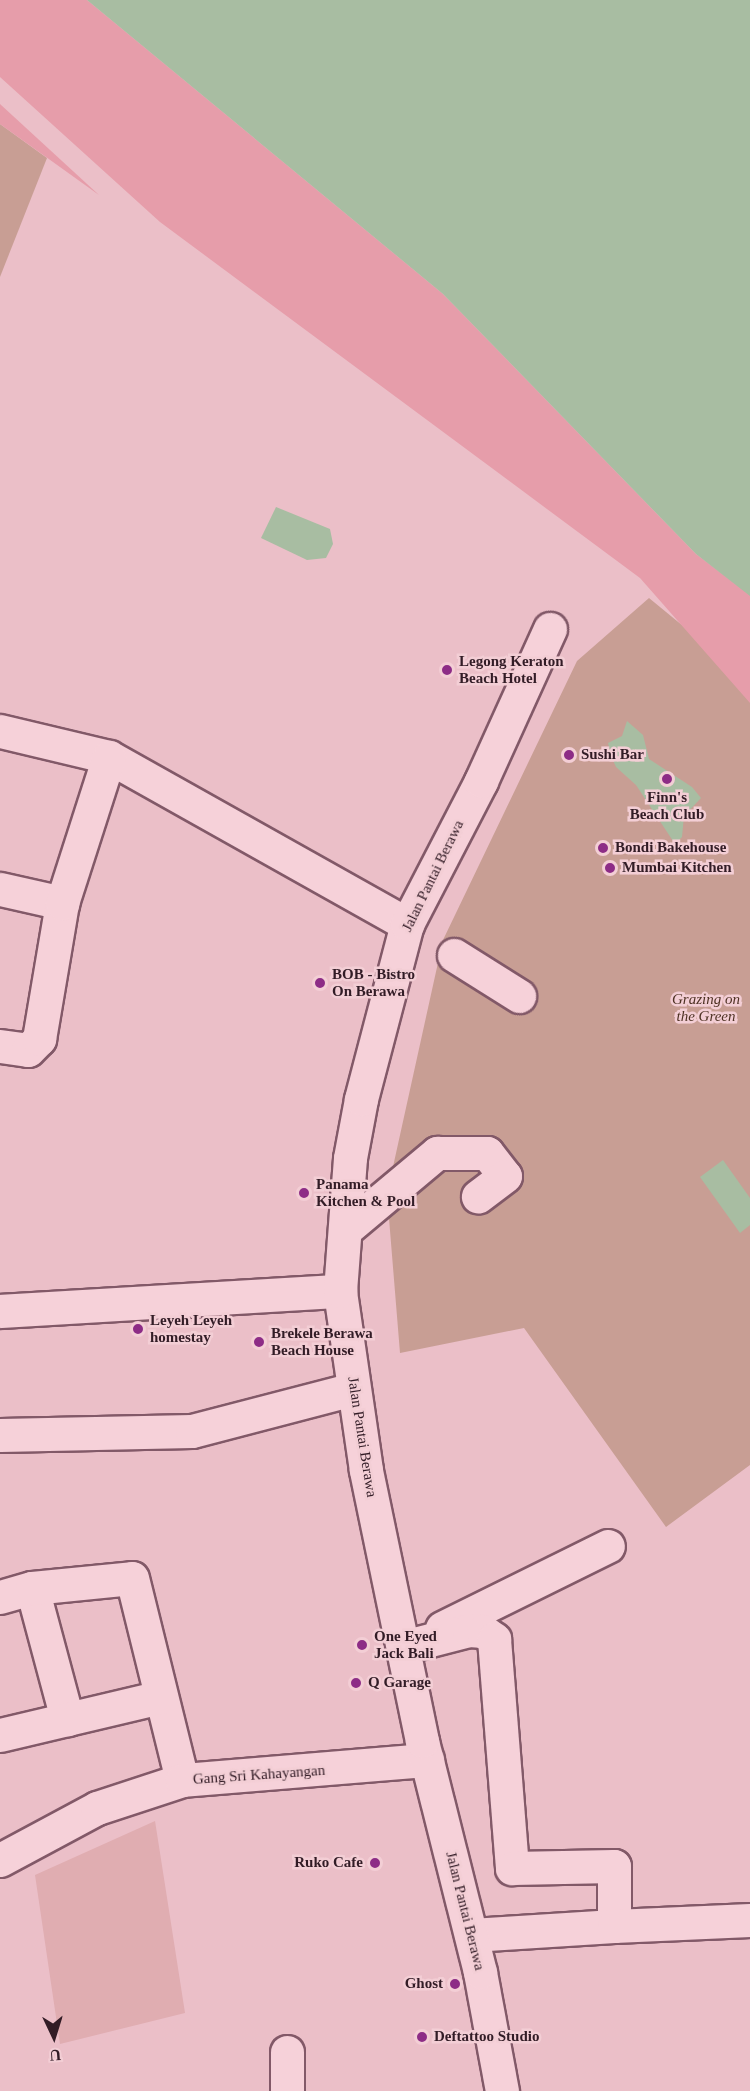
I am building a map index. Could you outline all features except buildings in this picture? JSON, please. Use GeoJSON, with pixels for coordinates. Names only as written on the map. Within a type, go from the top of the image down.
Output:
{"type":"FeatureCollection","features":[{"type":"Feature","properties":{"kind":"street","name":"Jalan Pantai Berawa"},"geometry":{"type":"LineString","coordinates":[[502,2091],[471,1935],[427,1760],[403,1647],[353,1389],[340,1291],[350,1158],[361,1099],[407,924],[481,782],[550,629]]}},
{"type":"Feature","properties":{"kind":"street"},"geometry":{"type":"LineString","coordinates":[[0,731],[109,757],[407,924]]}},
{"type":"Feature","properties":{"kind":"street"},"geometry":{"type":"LineString","coordinates":[[0,1046],[28,1050],[39,1039],[62,903],[109,757]]}},
{"type":"Feature","properties":{"kind":"street"},"geometry":{"type":"LineString","coordinates":[[0,889],[62,903]]}},
{"type":"Feature","properties":{"kind":"street"},"geometry":{"type":"LineString","coordinates":[[454,955],[519,996]]}},
{"type":"Feature","properties":{"kind":"street"},"geometry":{"type":"LineString","coordinates":[[346,1230],[437,1153],[487,1153],[505,1176],[478,1196]]}},
{"type":"Feature","properties":{"kind":"street"},"geometry":{"type":"LineString","coordinates":[[0,1311],[340,1291]]}},
{"type":"Feature","properties":{"kind":"street"},"geometry":{"type":"LineString","coordinates":[[0,1435],[183,1432],[353,1389]]}},
{"type":"Feature","properties":{"kind":"street"},"geometry":{"type":"LineString","coordinates":[[403,1647],[608,1546]]}},
{"type":"Feature","properties":{"kind":"street"},"geometry":{"type":"LineString","coordinates":[[0,1597],[32,1588],[132,1578],[182,1780]]}},
{"type":"Feature","properties":{"kind":"street"},"geometry":{"type":"LineString","coordinates":[[32,1588],[67,1719]]}},
{"type":"Feature","properties":{"kind":"street"},"geometry":{"type":"LineString","coordinates":[[403,1647],[470,1630],[483,1631],[494,1639],[512,1868],[614,1866],[614,1926]]}},
{"type":"Feature","properties":{"kind":"street"},"geometry":{"type":"LineString","coordinates":[[2,1729],[67,1719],[161,1697]]}},
{"type":"Feature","properties":{"kind":"street","name":"Gang Sri Kahayangan"},"geometry":{"type":"LineString","coordinates":[[0,1860],[98,1808],[182,1780],[427,1760]]}},
{"type":"Feature","properties":{"kind":"street"},"geometry":{"type":"LineString","coordinates":[[471,1935],[750,1920]]}},
{"type":"Feature","properties":{"kind":"street"},"geometry":{"type":"LineString","coordinates":[[287,2052],[287,2091]]}},
{"type":"Feature","properties":{"kind":"shaded area"},"geometry":{"type":"Polygon","coordinates":[[[87,0],[750,0],[750,596],[696,554],[443,294],[87,0]]]}},
{"type":"Feature","properties":{"kind":"shaded area"},"geometry":{"type":"Polygon","coordinates":[[[276,507],[330,529],[333,544],[326,558],[307,560],[261,538],[276,507]]]}},
{"type":"Feature","properties":{"kind":"shaded area"},"geometry":{"type":"Polygon","coordinates":[[[627,721],[643,735],[649,759],[692,787],[701,798],[684,816],[682,837],[675,844],[636,785],[616,767],[611,756],[608,743],[622,736],[627,721]]]}},
{"type":"Feature","properties":{"kind":"shaded area"},"geometry":{"type":"Polygon","coordinates":[[[723,1160],[750,1198],[750,1225],[740,1233],[700,1177],[723,1160]]]}},
{"type":"Feature","properties":{"kind":"shaded area"},"geometry":{"type":"Polygon","coordinates":[[[155,1821],[185,2013],[60,2044],[35,1875],[155,1821]]]}},
{"type":"Feature","properties":{"kind":"green space"},"geometry":{"type":"Polygon","coordinates":[[[0,124],[47,158],[0,277],[0,124]]]}},
{"type":"Feature","properties":{"kind":"green space","name":"Grazing on the Green"},"geometry":{"type":"Polygon","coordinates":[[[649,598],[750,681],[750,1465],[666,1527],[524,1328],[400,1353],[387,1194],[443,940],[577,661],[649,598]]]}},
{"type":"Feature","properties":{"kind":"sand"},"geometry":{"type":"Polygon","coordinates":[[[0,0],[87,0],[443,294],[696,554],[750,595],[750,703],[640,578],[160,222],[0,77],[0,0]]]}},
{"type":"Feature","properties":{"kind":"sand"},"geometry":{"type":"Polygon","coordinates":[[[0,104],[99,195],[0,124],[0,104]]]}},
{"type":"Feature","properties":{"kind":"place","name":"Legong Keraton Beach Hotel"},"geometry":{"type":"Point","coordinates":[447,670]}},
{"type":"Feature","properties":{"kind":"place","name":"Sushi Bar"},"geometry":{"type":"Point","coordinates":[569,755]}},
{"type":"Feature","properties":{"kind":"place","name":"Finn's Beach Club"},"geometry":{"type":"Point","coordinates":[667,779]}},
{"type":"Feature","properties":{"kind":"place","name":"Bondi Bakehouse"},"geometry":{"type":"Point","coordinates":[603,848]}},
{"type":"Feature","properties":{"kind":"place","name":"Mumbai Kitchen"},"geometry":{"type":"Point","coordinates":[610,868]}},
{"type":"Feature","properties":{"kind":"place","name":"BOB - Bistro On Berawa"},"geometry":{"type":"Point","coordinates":[320,983]}},
{"type":"Feature","properties":{"kind":"place","name":"Panama Kitchen & Pool"},"geometry":{"type":"Point","coordinates":[304,1193]}},
{"type":"Feature","properties":{"kind":"place","name":"Leyeh Leyeh homestay"},"geometry":{"type":"Point","coordinates":[138,1329]}},
{"type":"Feature","properties":{"kind":"place","name":"Brekele Berawa Beach House"},"geometry":{"type":"Point","coordinates":[259,1342]}},
{"type":"Feature","properties":{"kind":"place","name":"One Eyed Jack Bali"},"geometry":{"type":"Point","coordinates":[362,1645]}},
{"type":"Feature","properties":{"kind":"place","name":"Q Garage"},"geometry":{"type":"Point","coordinates":[356,1683]}},
{"type":"Feature","properties":{"kind":"place","name":"Ruko Cafe"},"geometry":{"type":"Point","coordinates":[375,1863]}},
{"type":"Feature","properties":{"kind":"place","name":"Ghost"},"geometry":{"type":"Point","coordinates":[455,1984]}},
{"type":"Feature","properties":{"kind":"place","name":"Deftattoo Studio"},"geometry":{"type":"Point","coordinates":[422,2037]}}]}
